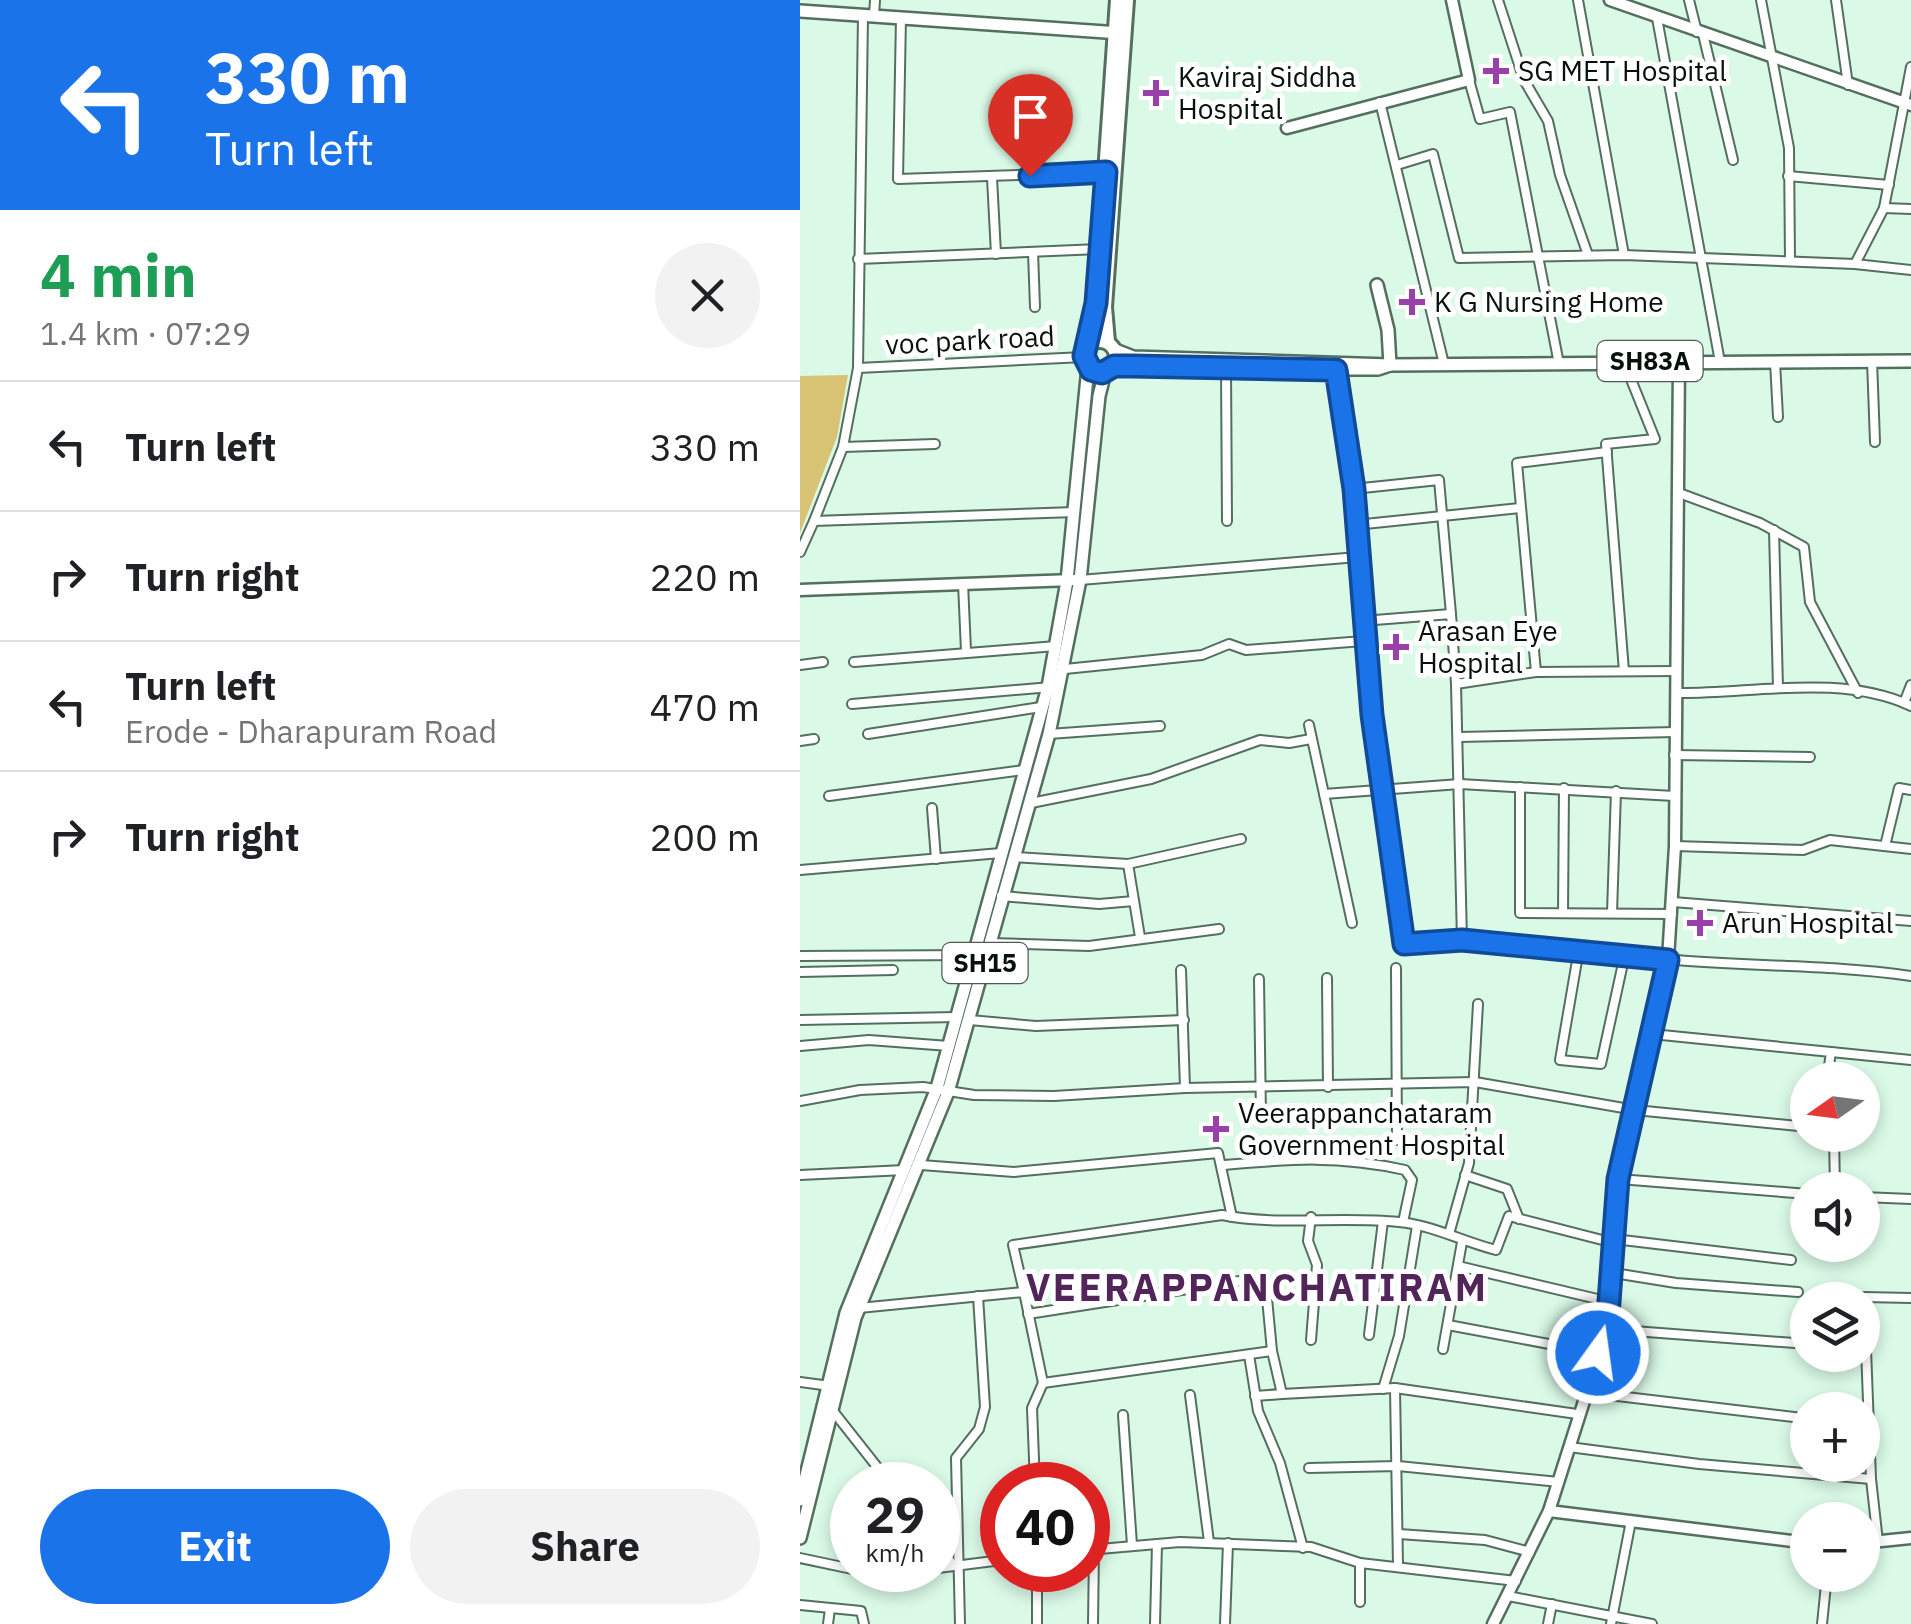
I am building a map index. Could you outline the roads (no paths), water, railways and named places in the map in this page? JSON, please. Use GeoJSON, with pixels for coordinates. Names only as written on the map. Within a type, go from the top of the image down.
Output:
{"type":"FeatureCollection","features":[{"type":"Feature","properties":{"kind":"highway"},"geometry":{"type":"LineString","coordinates":[[1086,357],[1110,370],[1112,346],[1105,307],[1119,32],[1117,0]]}},
{"type":"Feature","properties":{"kind":"highway"},"geometry":{"type":"LineString","coordinates":[[1086,357],[1100,249],[1119,32],[1127,0]]}},
{"type":"Feature","properties":{"kind":"highway"},"geometry":{"type":"LineString","coordinates":[[1086,357],[1094,342],[1112,346]]}},
{"type":"Feature","properties":{"kind":"main road"},"geometry":{"type":"LineString","coordinates":[[800,11],[1119,32]]}},
{"type":"Feature","properties":{"kind":"main road"},"geometry":{"type":"LineString","coordinates":[[1377,284],[1388,330],[1390,365]]}},
{"type":"Feature","properties":{"kind":"main road","name":"SH83A"},"geometry":{"type":"LineString","coordinates":[[1112,346],[1133,357],[1334,365]]}},
{"type":"Feature","properties":{"kind":"main road","name":"SH15"},"geometry":{"type":"LineString","coordinates":[[800,1500],[806,1455],[830,1386],[846,1313],[942,1090],[949,1046],[963,1019],[974,954],[1030,803],[1049,734],[1056,646],[1074,580],[1086,357]]}},
{"type":"Feature","properties":{"kind":"main road","name":"SH83A"},"geometry":{"type":"LineString","coordinates":[[1110,370],[1911,361]]}},
{"type":"Feature","properties":{"kind":"main road","name":"SH15"},"geometry":{"type":"LineString","coordinates":[[800,1538],[859,1308],[921,1165],[963,1019],[990,943],[1024,770],[1042,707],[1065,669],[1099,396],[1110,370]]}},
{"type":"Feature","properties":{"kind":"street"},"geometry":{"type":"LineString","coordinates":[[800,552],[843,447],[858,368],[858,259],[869,15],[875,0]]}},
{"type":"Feature","properties":{"kind":"street"},"geometry":{"type":"LineString","coordinates":[[1452,0],[1480,119],[1510,112],[1559,364]]}},
{"type":"Feature","properties":{"kind":"street"},"geometry":{"type":"LineString","coordinates":[[1498,0],[1524,80],[1548,120],[1560,174],[1588,255]]}},
{"type":"Feature","properties":{"kind":"street"},"geometry":{"type":"LineString","coordinates":[[1578,0],[1624,255]]}},
{"type":"Feature","properties":{"kind":"street"},"geometry":{"type":"LineString","coordinates":[[1610,0],[1908,105]]}},
{"type":"Feature","properties":{"kind":"street"},"geometry":{"type":"LineString","coordinates":[[1689,0],[1734,160]]}},
{"type":"Feature","properties":{"kind":"street"},"geometry":{"type":"LineString","coordinates":[[1760,0],[1775,60],[1789,148],[1790,261]]}},
{"type":"Feature","properties":{"kind":"street"},"geometry":{"type":"LineString","coordinates":[[1836,0],[1848,85]]}},
{"type":"Feature","properties":{"kind":"street"},"geometry":{"type":"LineString","coordinates":[[901,17],[898,180],[1106,172]]}},
{"type":"Feature","properties":{"kind":"street"},"geometry":{"type":"LineString","coordinates":[[1657,18],[1720,362]]}},
{"type":"Feature","properties":{"kind":"street"},"geometry":{"type":"LineString","coordinates":[[1854,264],[1884,208],[1908,105],[1911,67]]}},
{"type":"Feature","properties":{"kind":"street"},"geometry":{"type":"LineString","coordinates":[[1287,128],[1469,80]]}},
{"type":"Feature","properties":{"kind":"street"},"geometry":{"type":"LineString","coordinates":[[1380,102],[1444,364]]}},
{"type":"Feature","properties":{"kind":"street"},"geometry":{"type":"LineString","coordinates":[[1397,165],[1433,154],[1459,258],[1624,255],[1854,264],[1911,270]]}},
{"type":"Feature","properties":{"kind":"street"},"geometry":{"type":"LineString","coordinates":[[1788,176],[1888,185]]}},
{"type":"Feature","properties":{"kind":"street"},"geometry":{"type":"LineString","coordinates":[[992,178],[996,254]]}},
{"type":"Feature","properties":{"kind":"street"},"geometry":{"type":"LineString","coordinates":[[1884,208],[1911,209]]}},
{"type":"Feature","properties":{"kind":"street"},"geometry":{"type":"LineString","coordinates":[[858,259],[1100,249]]}},
{"type":"Feature","properties":{"kind":"street"},"geometry":{"type":"LineString","coordinates":[[1033,252],[1035,308]]}},
{"type":"Feature","properties":{"kind":"street","name":"voc park road"},"geometry":{"type":"LineString","coordinates":[[858,368],[1086,357]]}},
{"type":"Feature","properties":{"kind":"street"},"geometry":{"type":"LineString","coordinates":[[1872,360],[1874,442]]}},
{"type":"Feature","properties":{"kind":"street"},"geometry":{"type":"LineString","coordinates":[[1493,1624],[1550,1510],[1577,1414],[1607,1329],[1618,1179],[1668,960],[1675,846],[1680,361]]}},
{"type":"Feature","properties":{"kind":"street"},"geometry":{"type":"LineString","coordinates":[[1774,361],[1778,417]]}},
{"type":"Feature","properties":{"kind":"street"},"geometry":{"type":"LineString","coordinates":[[1624,362],[1655,439]]}},
{"type":"Feature","properties":{"kind":"street"},"geometry":{"type":"LineString","coordinates":[[1334,365],[1354,489],[1363,641],[1404,944],[1462,940],[1668,960],[1838,965],[1911,976]]}},
{"type":"Feature","properties":{"kind":"street"},"geometry":{"type":"LineString","coordinates":[[1226,368],[1228,521]]}},
{"type":"Feature","properties":{"kind":"street"},"geometry":{"type":"LineString","coordinates":[[1624,671],[1606,444],[1678,438]]}},
{"type":"Feature","properties":{"kind":"street"},"geometry":{"type":"LineString","coordinates":[[843,447],[935,444]]}},
{"type":"Feature","properties":{"kind":"street"},"geometry":{"type":"LineString","coordinates":[[1536,672],[1516,463],[1607,452]]}},
{"type":"Feature","properties":{"kind":"street"},"geometry":{"type":"LineString","coordinates":[[1354,489],[1439,480],[1459,737],[1462,940]]}},
{"type":"Feature","properties":{"kind":"street"},"geometry":{"type":"LineString","coordinates":[[1678,493],[1774,530],[1804,546],[1810,602],[1858,693]]}},
{"type":"Feature","properties":{"kind":"street"},"geometry":{"type":"LineString","coordinates":[[1355,525],[1520,508]]}},
{"type":"Feature","properties":{"kind":"street"},"geometry":{"type":"LineString","coordinates":[[814,522],[1075,512]]}},
{"type":"Feature","properties":{"kind":"street"},"geometry":{"type":"LineString","coordinates":[[1774,530],[1778,688]]}},
{"type":"Feature","properties":{"kind":"street"},"geometry":{"type":"LineString","coordinates":[[800,590],[1074,580],[1358,557]]}},
{"type":"Feature","properties":{"kind":"street"},"geometry":{"type":"LineString","coordinates":[[963,583],[966,651]]}},
{"type":"Feature","properties":{"kind":"street"},"geometry":{"type":"LineString","coordinates":[[1362,620],[1452,614]]}},
{"type":"Feature","properties":{"kind":"street"},"geometry":{"type":"LineString","coordinates":[[1065,669],[1202,655],[1229,644],[1246,650],[1363,641]]}},
{"type":"Feature","properties":{"kind":"street"},"geometry":{"type":"LineString","coordinates":[[854,662],[1056,646]]}},
{"type":"Feature","properties":{"kind":"street"},"geometry":{"type":"LineString","coordinates":[[800,665],[824,662]]}},
{"type":"Feature","properties":{"kind":"street"},"geometry":{"type":"LineString","coordinates":[[1456,684],[1536,672],[1677,671]]}},
{"type":"Feature","properties":{"kind":"street"},"geometry":{"type":"LineString","coordinates":[[1677,693],[1778,688],[1858,693],[1907,704],[1911,685]]}},
{"type":"Feature","properties":{"kind":"street"},"geometry":{"type":"LineString","coordinates":[[852,704],[1054,687]]}},
{"type":"Feature","properties":{"kind":"street"},"geometry":{"type":"LineString","coordinates":[[868,734],[1042,707]]}},
{"type":"Feature","properties":{"kind":"street"},"geometry":{"type":"LineString","coordinates":[[1309,725],[1352,923]]}},
{"type":"Feature","properties":{"kind":"street"},"geometry":{"type":"LineString","coordinates":[[1049,734],[1160,726]]}},
{"type":"Feature","properties":{"kind":"street"},"geometry":{"type":"LineString","coordinates":[[1459,737],[1675,732]]}},
{"type":"Feature","properties":{"kind":"street"},"geometry":{"type":"LineString","coordinates":[[800,741],[814,739]]}},
{"type":"Feature","properties":{"kind":"street"},"geometry":{"type":"LineString","coordinates":[[1030,803],[1151,779],[1260,740],[1289,743],[1312,739]]}},
{"type":"Feature","properties":{"kind":"street"},"geometry":{"type":"LineString","coordinates":[[1674,756],[1810,757]]}},
{"type":"Feature","properties":{"kind":"street"},"geometry":{"type":"LineString","coordinates":[[829,796],[1024,770]]}},
{"type":"Feature","properties":{"kind":"street"},"geometry":{"type":"LineString","coordinates":[[1324,794],[1460,784],[1674,796]]}},
{"type":"Feature","properties":{"kind":"street"},"geometry":{"type":"LineString","coordinates":[[1520,787],[1520,913],[1672,914]]}},
{"type":"Feature","properties":{"kind":"street"},"geometry":{"type":"LineString","coordinates":[[1563,913],[1564,788]]}},
{"type":"Feature","properties":{"kind":"street"},"geometry":{"type":"LineString","coordinates":[[1886,846],[1899,788],[1911,790]]}},
{"type":"Feature","properties":{"kind":"street"},"geometry":{"type":"LineString","coordinates":[[1612,913],[1616,791]]}},
{"type":"Feature","properties":{"kind":"street"},"geometry":{"type":"LineString","coordinates":[[932,808],[936,859]]}},
{"type":"Feature","properties":{"kind":"street"},"geometry":{"type":"LineString","coordinates":[[800,870],[1008,855],[1128,864],[1241,839]]}},
{"type":"Feature","properties":{"kind":"street"},"geometry":{"type":"LineString","coordinates":[[1675,846],[1802,850],[1830,840],[1911,849]]}},
{"type":"Feature","properties":{"kind":"street"},"geometry":{"type":"LineString","coordinates":[[1128,864],[1140,936]]}},
{"type":"Feature","properties":{"kind":"street"},"geometry":{"type":"LineString","coordinates":[[1002,896],[1099,904],[1134,901]]}},
{"type":"Feature","properties":{"kind":"street"},"geometry":{"type":"LineString","coordinates":[[1673,902],[1911,921]]}},
{"type":"Feature","properties":{"kind":"street"},"geometry":{"type":"LineString","coordinates":[[990,943],[1089,946],[1140,936],[1219,930]]}},
{"type":"Feature","properties":{"kind":"street"},"geometry":{"type":"LineString","coordinates":[[1578,949],[1560,1060],[1596,1067],[1602,1064],[1624,954]]}},
{"type":"Feature","properties":{"kind":"street"},"geometry":{"type":"LineString","coordinates":[[800,956],[974,954]]}},
{"type":"Feature","properties":{"kind":"street"},"geometry":{"type":"LineString","coordinates":[[1396,968],[1397,1140]]}},
{"type":"Feature","properties":{"kind":"street"},"geometry":{"type":"LineString","coordinates":[[800,972],[893,970]]}},
{"type":"Feature","properties":{"kind":"street"},"geometry":{"type":"LineString","coordinates":[[1181,970],[1186,1088]]}},
{"type":"Feature","properties":{"kind":"street"},"geometry":{"type":"LineString","coordinates":[[1327,978],[1328,1086]]}},
{"type":"Feature","properties":{"kind":"street"},"geometry":{"type":"LineString","coordinates":[[1259,979],[1261,1117]]}},
{"type":"Feature","properties":{"kind":"street"},"geometry":{"type":"LineString","coordinates":[[1449,1234],[1465,1175],[1478,1004]]}},
{"type":"Feature","properties":{"kind":"street"},"geometry":{"type":"LineString","coordinates":[[800,1020],[963,1019],[1036,1026],[1184,1020]]}},
{"type":"Feature","properties":{"kind":"street"},"geometry":{"type":"LineString","coordinates":[[1652,1034],[1911,1060]]}},
{"type":"Feature","properties":{"kind":"street"},"geometry":{"type":"LineString","coordinates":[[800,1046],[883,1040],[949,1046]]}},
{"type":"Feature","properties":{"kind":"street"},"geometry":{"type":"LineString","coordinates":[[1830,1062],[1831,1052]]}},
{"type":"Feature","properties":{"kind":"street"},"geometry":{"type":"LineString","coordinates":[[800,1101],[860,1090],[1054,1096],[1186,1088],[1475,1082],[1635,1110],[1790,1125]]}},
{"type":"Feature","properties":{"kind":"street"},"geometry":{"type":"LineString","coordinates":[[921,1165],[1014,1172],[1215,1152],[1224,1164],[1232,1217]]}},
{"type":"Feature","properties":{"kind":"street"},"geometry":{"type":"LineString","coordinates":[[1224,1164],[1318,1156],[1353,1158],[1405,1170],[1412,1180],[1403,1222]]}},
{"type":"Feature","properties":{"kind":"street"},"geometry":{"type":"LineString","coordinates":[[800,1175],[906,1170]]}},
{"type":"Feature","properties":{"kind":"street"},"geometry":{"type":"LineString","coordinates":[[1465,1175],[1508,1188],[1519,1219]]}},
{"type":"Feature","properties":{"kind":"street"},"geometry":{"type":"LineString","coordinates":[[1618,1179],[1790,1193]]}},
{"type":"Feature","properties":{"kind":"street"},"geometry":{"type":"LineString","coordinates":[[1880,1198],[1911,1199]]}},
{"type":"Feature","properties":{"kind":"street"},"geometry":{"type":"LineString","coordinates":[[1034,1462],[1032,1408],[1043,1382],[1013,1245],[1222,1214],[1241,1221],[1311,1217],[1403,1222],[1496,1250],[1509,1216],[1614,1241],[1790,1260]]}},
{"type":"Feature","properties":{"kind":"street"},"geometry":{"type":"LineString","coordinates":[[1311,1217],[1308,1241],[1318,1264],[1311,1340]]}},
{"type":"Feature","properties":{"kind":"street"},"geometry":{"type":"LineString","coordinates":[[1368,1335],[1383,1221]]}},
{"type":"Feature","properties":{"kind":"street"},"geometry":{"type":"LineString","coordinates":[[1382,1389],[1399,1336],[1417,1226]]}},
{"type":"Feature","properties":{"kind":"street"},"geometry":{"type":"LineString","coordinates":[[1443,1348],[1462,1242]]}},
{"type":"Feature","properties":{"kind":"street"},"geometry":{"type":"LineString","coordinates":[[1458,1266],[1610,1302]]}},
{"type":"Feature","properties":{"kind":"street"},"geometry":{"type":"LineString","coordinates":[[1614,1273],[1676,1283],[1790,1291]]}},
{"type":"Feature","properties":{"kind":"street"},"geometry":{"type":"LineString","coordinates":[[1028,1314],[1265,1278],[1272,1351],[1282,1394]]}},
{"type":"Feature","properties":{"kind":"street"},"geometry":{"type":"LineString","coordinates":[[859,1308],[1024,1292]]}},
{"type":"Feature","properties":{"kind":"street"},"geometry":{"type":"LineString","coordinates":[[956,1462],[979,1429],[985,1407],[978,1296]]}},
{"type":"Feature","properties":{"kind":"street"},"geometry":{"type":"LineString","coordinates":[[1868,1392],[1864,1298],[1911,1298]]}},
{"type":"Feature","properties":{"kind":"street"},"geometry":{"type":"LineString","coordinates":[[1448,1325],[1598,1353]]}},
{"type":"Feature","properties":{"kind":"street"},"geometry":{"type":"LineString","coordinates":[[1607,1329],[1790,1343]]}},
{"type":"Feature","properties":{"kind":"street"},"geometry":{"type":"LineString","coordinates":[[1043,1382],[1272,1351]]}},
{"type":"Feature","properties":{"kind":"street"},"geometry":{"type":"LineString","coordinates":[[1249,1355],[1255,1396],[1303,1548]]}},
{"type":"Feature","properties":{"kind":"street"},"geometry":{"type":"LineString","coordinates":[[800,1382],[830,1386]]}},
{"type":"Feature","properties":{"kind":"street"},"geometry":{"type":"LineString","coordinates":[[1396,1388],[1398,1566]]}},
{"type":"Feature","properties":{"kind":"street"},"geometry":{"type":"LineString","coordinates":[[1255,1396],[1396,1388],[1577,1414]]}},
{"type":"Feature","properties":{"kind":"street"},"geometry":{"type":"LineString","coordinates":[[1584,1392],[1790,1417]]}},
{"type":"Feature","properties":{"kind":"street"},"geometry":{"type":"LineString","coordinates":[[1190,1395],[1208,1542]]}},
{"type":"Feature","properties":{"kind":"street"},"geometry":{"type":"LineString","coordinates":[[833,1411],[873,1462]]}},
{"type":"Feature","properties":{"kind":"street"},"geometry":{"type":"LineString","coordinates":[[1123,1414],[1132,1546]]}},
{"type":"Feature","properties":{"kind":"street"},"geometry":{"type":"LineString","coordinates":[[1569,1448],[1790,1472]]}},
{"type":"Feature","properties":{"kind":"street"},"geometry":{"type":"LineString","coordinates":[[1310,1468],[1398,1466],[1558,1482]]}},
{"type":"Feature","properties":{"kind":"street"},"geometry":{"type":"LineString","coordinates":[[1550,1510],[1790,1541]]}},
{"type":"Feature","properties":{"kind":"street"},"geometry":{"type":"LineString","coordinates":[[1612,1620],[1631,1520]]}},
{"type":"Feature","properties":{"kind":"street"},"geometry":{"type":"LineString","coordinates":[[1398,1534],[1485,1540],[1530,1552]]}},
{"type":"Feature","properties":{"kind":"street"},"geometry":{"type":"LineString","coordinates":[[1880,1542],[1911,1538]]}},
{"type":"Feature","properties":{"kind":"street"},"geometry":{"type":"LineString","coordinates":[[1110,1548],[1208,1542],[1303,1548],[1360,1562],[1516,1581]]}},
{"type":"Feature","properties":{"kind":"street"},"geometry":{"type":"LineString","coordinates":[[1225,1624],[1228,1542]]}},
{"type":"Feature","properties":{"kind":"street"},"geometry":{"type":"LineString","coordinates":[[1155,1624],[1157,1544]]}},
{"type":"Feature","properties":{"kind":"street"},"geometry":{"type":"LineString","coordinates":[[800,1558],[830,1565]]}},
{"type":"Feature","properties":{"kind":"street"},"geometry":{"type":"LineString","coordinates":[[1360,1562],[1360,1602]]}},
{"type":"Feature","properties":{"kind":"street"},"geometry":{"type":"LineString","coordinates":[[958,1592],[960,1624]]}},
{"type":"Feature","properties":{"kind":"street"},"geometry":{"type":"LineString","coordinates":[[1036,1624],[1037,1592]]}},
{"type":"Feature","properties":{"kind":"street"},"geometry":{"type":"LineString","coordinates":[[1092,1592],[1092,1624]]}},
{"type":"Feature","properties":{"kind":"street"},"geometry":{"type":"LineString","coordinates":[[1822,1624],[1825,1592]]}},
{"type":"Feature","properties":{"kind":"street"},"geometry":{"type":"LineString","coordinates":[[1508,1596],[1647,1624]]}},
{"type":"Feature","properties":{"kind":"street"},"geometry":{"type":"LineString","coordinates":[[1548,1624],[1552,1604]]}},
{"type":"Feature","properties":{"kind":"street"},"geometry":{"type":"LineString","coordinates":[[800,1605],[860,1611],[864,1624]]}},
{"type":"Feature","properties":{"kind":"street"},"geometry":{"type":"LineString","coordinates":[[828,1624],[830,1609]]}},
{"type":"Feature","properties":{"kind":"place","name":"SG MET Hospital"},"geometry":{"type":"Point","coordinates":[1496,71]}},
{"type":"Feature","properties":{"kind":"place","name":"Kaviraj Siddha Hospital"},"geometry":{"type":"Point","coordinates":[1156,93]}},
{"type":"Feature","properties":{"kind":"place","name":"K G Nursing Home"},"geometry":{"type":"Point","coordinates":[1412,302]}},
{"type":"Feature","properties":{"kind":"place","name":"Arasan Eye Hospital"},"geometry":{"type":"Point","coordinates":[1396,647]}},
{"type":"Feature","properties":{"kind":"place","name":"Arun Hospital"},"geometry":{"type":"Point","coordinates":[1700,923]}},
{"type":"Feature","properties":{"kind":"place","name":"Veerappanchataram Government Hospital"},"geometry":{"type":"Point","coordinates":[1216,1129]}},
{"type":"Feature","properties":{"kind":"district","name":"VEERAPPANCHATIRAM"},"geometry":{"type":"Point","coordinates":[1257,1288]}}]}
